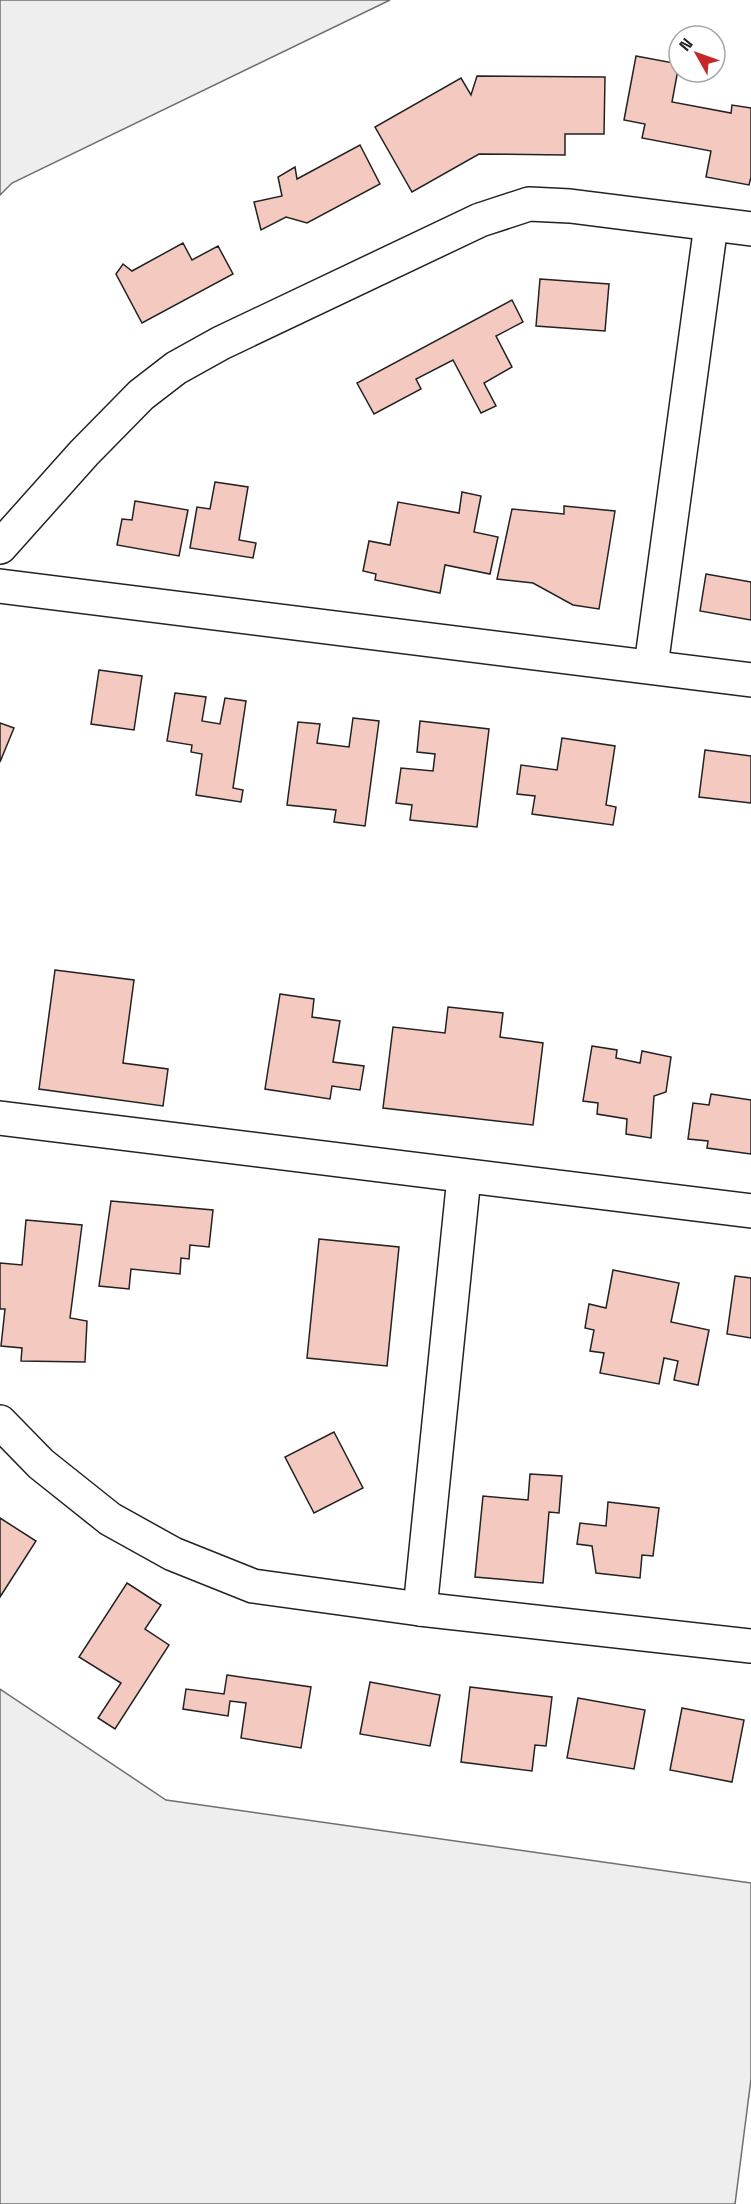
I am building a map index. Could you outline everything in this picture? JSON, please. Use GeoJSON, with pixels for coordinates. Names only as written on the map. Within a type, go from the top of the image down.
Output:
{"type":"FeatureCollection","features":[{"type":"Feature","properties":{"kind":"street"},"geometry":{"type":"LineString","coordinates":[[0,547],[84,453],[141,395],[176,368],[221,343],[480,220],[529,204],[570,206],[751,230]]}},
{"type":"Feature","properties":{"kind":"street"},"geometry":{"type":"LineString","coordinates":[[651,666],[711,225]]}},
{"type":"Feature","properties":{"kind":"street"},"geometry":{"type":"LineString","coordinates":[[0,586],[751,680]]}},
{"type":"Feature","properties":{"kind":"street"},"geometry":{"type":"LineString","coordinates":[[0,1118],[751,1211]]}},
{"type":"Feature","properties":{"kind":"street"},"geometry":{"type":"LineString","coordinates":[[420,1609],[464,1177]]}},
{"type":"Feature","properties":{"kind":"street"},"geometry":{"type":"LineString","coordinates":[[0,1422],[41,1464],[110,1519],[173,1554],[253,1586],[420,1609],[751,1646]]}},
{"type":"Feature","properties":{"kind":"shaded area"},"geometry":{"type":"Polygon","coordinates":[[[0,0],[390,0],[12,183],[0,195],[0,0]]]}},
{"type":"Feature","properties":{"kind":"shaded area"},"geometry":{"type":"Polygon","coordinates":[[[0,1689],[166,1800],[751,1883],[751,2079],[735,2204],[0,2204],[0,1689]]]}},
{"type":"Feature","properties":{"kind":"building"},"geometry":{"type":"Polygon","coordinates":[[[636,56],[667,62],[667,84],[675,84],[672,102],[731,113],[732,105],[751,108],[749,185],[706,177],[711,151],[642,138],[645,124],[624,120],[636,56]]]}},
{"type":"Feature","properties":{"kind":"building"},"geometry":{"type":"Polygon","coordinates":[[[477,76],[605,77],[604,134],[565,134],[565,155],[479,154],[412,192],[375,127],[461,78],[471,95],[477,76]]]}},
{"type":"Feature","properties":{"kind":"building"},"geometry":{"type":"Polygon","coordinates":[[[360,145],[380,184],[307,223],[286,217],[261,230],[254,202],[282,196],[278,177],[295,167],[297,179],[360,145]]]}},
{"type":"Feature","properties":{"kind":"building"},"geometry":{"type":"Polygon","coordinates":[[[183,243],[192,260],[218,246],[233,274],[142,323],[116,274],[123,264],[132,271],[183,243]]]}},
{"type":"Feature","properties":{"kind":"building"},"geometry":{"type":"Polygon","coordinates":[[[540,279],[609,284],[605,331],[536,326],[540,279]]]}},
{"type":"Feature","properties":{"kind":"building"},"geometry":{"type":"Polygon","coordinates":[[[512,300],[523,322],[496,336],[512,367],[484,383],[496,406],[481,413],[453,360],[416,379],[421,389],[374,414],[357,383],[512,300]]]}},
{"type":"Feature","properties":{"kind":"building"},"geometry":{"type":"Polygon","coordinates":[[[215,482],[248,487],[239,540],[256,543],[253,558],[190,548],[197,507],[210,509],[215,482]]]}},
{"type":"Feature","properties":{"kind":"building"},"geometry":{"type":"Polygon","coordinates":[[[462,492],[481,496],[474,532],[498,537],[490,574],[445,565],[440,593],[375,580],[376,574],[363,571],[369,541],[390,545],[398,502],[459,513],[462,492]]]}},
{"type":"Feature","properties":{"kind":"building"},"geometry":{"type":"Polygon","coordinates":[[[135,501],[188,510],[179,556],[117,545],[122,519],[132,520],[135,501]]]}},
{"type":"Feature","properties":{"kind":"building"},"geometry":{"type":"Polygon","coordinates":[[[564,506],[615,511],[599,609],[573,605],[533,583],[497,579],[512,509],[564,514],[564,506]]]}},
{"type":"Feature","properties":{"kind":"building"},"geometry":{"type":"Polygon","coordinates":[[[706,574],[751,582],[751,620],[700,611],[706,574]]]}},
{"type":"Feature","properties":{"kind":"building"},"geometry":{"type":"Polygon","coordinates":[[[99,670],[142,676],[134,730],[91,724],[99,670]]]}},
{"type":"Feature","properties":{"kind":"building"},"geometry":{"type":"Polygon","coordinates":[[[175,693],[206,697],[202,721],[220,724],[225,698],[246,701],[233,788],[243,790],[241,802],[196,795],[202,754],[191,752],[192,745],[167,741],[175,693]]]}},
{"type":"Feature","properties":{"kind":"building"},"geometry":{"type":"Polygon","coordinates":[[[353,718],[379,721],[365,826],[334,822],[336,810],[287,805],[298,722],[320,724],[317,743],[349,747],[353,718]]]}},
{"type":"Feature","properties":{"kind":"building"},"geometry":{"type":"Polygon","coordinates":[[[420,721],[489,729],[477,827],[410,820],[412,805],[396,803],[401,768],[433,771],[435,754],[417,752],[420,721]]]}},
{"type":"Feature","properties":{"kind":"building"},"geometry":{"type":"Polygon","coordinates":[[[0,723],[14,728],[0,762],[0,723]]]}},
{"type":"Feature","properties":{"kind":"building"},"geometry":{"type":"Polygon","coordinates":[[[562,738],[615,746],[606,805],[616,807],[613,825],[532,814],[535,796],[517,794],[521,765],[557,770],[562,738]]]}},
{"type":"Feature","properties":{"kind":"building"},"geometry":{"type":"Polygon","coordinates":[[[705,750],[751,756],[751,803],[699,797],[705,750]]]}},
{"type":"Feature","properties":{"kind":"building"},"geometry":{"type":"Polygon","coordinates":[[[55,970],[134,980],[123,1063],[168,1069],[163,1106],[39,1089],[55,970]]]}},
{"type":"Feature","properties":{"kind":"building"},"geometry":{"type":"Polygon","coordinates":[[[280,994],[314,999],[312,1017],[340,1021],[333,1062],[364,1066],[360,1090],[332,1086],[330,1099],[265,1089],[280,994]]]}},
{"type":"Feature","properties":{"kind":"building"},"geometry":{"type":"Polygon","coordinates":[[[448,1007],[503,1013],[500,1037],[543,1043],[533,1125],[383,1108],[393,1027],[445,1033],[448,1007]]]}},
{"type":"Feature","properties":{"kind":"building"},"geometry":{"type":"Polygon","coordinates":[[[592,1046],[617,1050],[616,1058],[640,1063],[642,1051],[671,1057],[666,1092],[654,1096],[651,1138],[626,1134],[627,1119],[597,1114],[598,1103],[583,1101],[592,1046]]]}},
{"type":"Feature","properties":{"kind":"building"},"geometry":{"type":"Polygon","coordinates":[[[711,1094],[751,1100],[751,1154],[707,1148],[708,1141],[688,1139],[693,1103],[709,1105],[711,1094]]]}},
{"type":"Feature","properties":{"kind":"building"},"geometry":{"type":"Polygon","coordinates":[[[111,1201],[213,1210],[209,1247],[190,1245],[189,1259],[181,1258],[180,1274],[131,1269],[129,1289],[99,1286],[111,1201]]]}},
{"type":"Feature","properties":{"kind":"building"},"geometry":{"type":"Polygon","coordinates":[[[26,1220],[82,1225],[70,1318],[87,1321],[85,1362],[21,1361],[22,1348],[1,1346],[5,1309],[0,1309],[0,1263],[22,1265],[26,1220]]]}},
{"type":"Feature","properties":{"kind":"building"},"geometry":{"type":"Polygon","coordinates":[[[319,1239],[399,1247],[387,1366],[307,1358],[319,1239]]]}},
{"type":"Feature","properties":{"kind":"building"},"geometry":{"type":"Polygon","coordinates":[[[613,1270],[679,1283],[671,1322],[709,1330],[698,1385],[674,1380],[678,1361],[664,1358],[659,1384],[600,1373],[604,1353],[590,1351],[594,1330],[585,1328],[589,1304],[606,1308],[613,1270]]]}},
{"type":"Feature","properties":{"kind":"building"},"geometry":{"type":"Polygon","coordinates":[[[735,1276],[751,1278],[751,1338],[727,1334],[735,1276]]]}},
{"type":"Feature","properties":{"kind":"building"},"geometry":{"type":"Polygon","coordinates":[[[334,1432],[363,1488],[314,1513],[285,1457],[334,1432]]]}},
{"type":"Feature","properties":{"kind":"building"},"geometry":{"type":"Polygon","coordinates":[[[530,1474],[562,1476],[559,1513],[549,1512],[543,1583],[475,1577],[483,1496],[528,1500],[530,1474]]]}},
{"type":"Feature","properties":{"kind":"building"},"geometry":{"type":"Polygon","coordinates":[[[608,1502],[659,1508],[653,1556],[642,1555],[640,1578],[596,1573],[592,1546],[577,1544],[580,1523],[606,1526],[608,1502]]]}},
{"type":"Feature","properties":{"kind":"building"},"geometry":{"type":"Polygon","coordinates":[[[0,1518],[36,1541],[0,1597],[0,1518]]]}},
{"type":"Feature","properties":{"kind":"building"},"geometry":{"type":"Polygon","coordinates":[[[127,1583],[161,1605],[145,1629],[169,1645],[115,1729],[98,1718],[121,1683],[79,1657],[127,1583]]]}},
{"type":"Feature","properties":{"kind":"building"},"geometry":{"type":"Polygon","coordinates":[[[227,1675],[311,1687],[301,1748],[241,1738],[246,1703],[230,1701],[228,1716],[183,1709],[186,1689],[224,1694],[227,1675]]]}},
{"type":"Feature","properties":{"kind":"building"},"geometry":{"type":"Polygon","coordinates":[[[370,1682],[440,1695],[430,1746],[360,1734],[370,1682]]]}},
{"type":"Feature","properties":{"kind":"building"},"geometry":{"type":"Polygon","coordinates":[[[470,1687],[552,1697],[546,1746],[535,1745],[532,1771],[461,1762],[470,1687]]]}},
{"type":"Feature","properties":{"kind":"building"},"geometry":{"type":"Polygon","coordinates":[[[578,1698],[645,1710],[634,1769],[567,1758],[578,1698]]]}},
{"type":"Feature","properties":{"kind":"building"},"geometry":{"type":"Polygon","coordinates":[[[682,1708],[744,1720],[732,1782],[670,1770],[682,1708]]]}}]}
